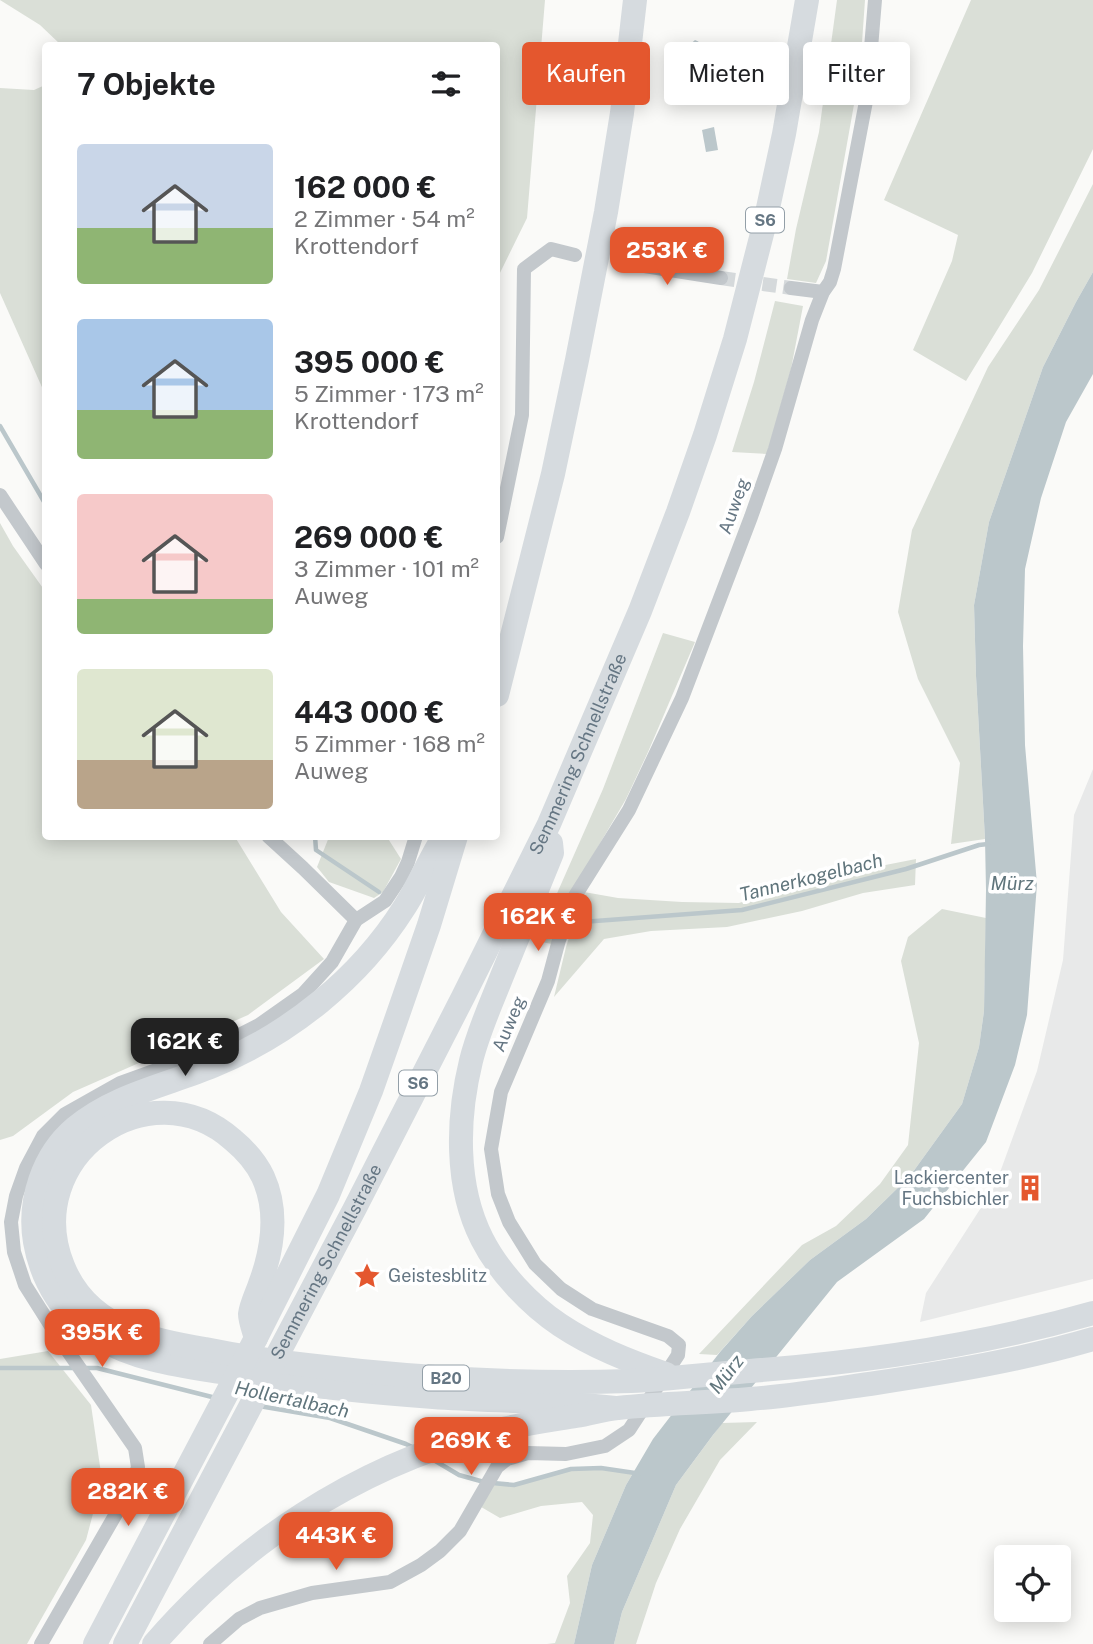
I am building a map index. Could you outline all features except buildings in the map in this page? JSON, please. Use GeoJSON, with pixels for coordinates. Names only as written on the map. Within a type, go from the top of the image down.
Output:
{"type":"FeatureCollection","features":[{"type":"Feature","properties":{"kind":"highway","name":"Semmering Schnellstraße"},"geometry":{"type":"LineString","coordinates":[[125,1644],[456,1010],[549,824],[640,611],[705,435],[735,339],[784,134],[807,0]]}},
{"type":"Feature","properties":{"kind":"highway"},"geometry":{"type":"LineString","coordinates":[[500,683],[553,474],[577,360],[606,212],[622,113],[635,2]]}},
{"type":"Feature","properties":{"kind":"highway"},"geometry":{"type":"LineString","coordinates":[[549,824],[552,853],[482,1027],[471,1060],[461,1124],[461,1160],[471,1211],[481,1238],[496,1262],[526,1297],[558,1324],[618,1357],[640,1374],[673,1377],[850,1361],[984,1339],[1093,1313]]}},
{"type":"Feature","properties":{"kind":"highway"},"geometry":{"type":"LineString","coordinates":[[255,1358],[154,1360],[112,1345],[80,1324],[53,1293],[38,1257],[33,1217],[41,1177],[60,1144],[86,1119],[137,1094],[240,1054],[322,1001],[367,958],[386,934],[404,909],[442,840]]}},
{"type":"Feature","properties":{"kind":"highway","name":"Semmering Schnellstraße"},"geometry":{"type":"LineString","coordinates":[[95,1644],[201,1443],[255,1358],[328,1195],[347,1152],[396,1020],[455,840]]}},
{"type":"Feature","properties":{"kind":"highway"},"geometry":{"type":"LineString","coordinates":[[155,1113],[176,1114],[211,1124],[227,1134],[254,1161],[269,1194],[274,1230],[269,1257],[250,1314],[255,1358],[140,1335],[104,1317],[87,1304],[75,1289],[58,1255],[53,1222],[55,1203],[59,1185],[75,1157],[100,1133],[137,1117],[155,1113]]}},
{"type":"Feature","properties":{"kind":"highway","name":"B20"},"geometry":{"type":"LineString","coordinates":[[255,1358],[347,1390],[431,1397],[568,1402],[615,1408],[751,1399],[929,1375],[1093,1339]]}},
{"type":"Feature","properties":{"kind":"highway","name":"B20"},"geometry":{"type":"LineString","coordinates":[[255,1358],[432,1377],[544,1382],[640,1374]]}},
{"type":"Feature","properties":{"kind":"highway"},"geometry":{"type":"LineString","coordinates":[[154,1644],[188,1608],[255,1548],[319,1504],[356,1483],[447,1445],[485,1433],[615,1408]]}},
{"type":"Feature","properties":{"kind":"street","name":"Auweg"},"geometry":{"type":"LineString","coordinates":[[210,1644],[239,1619],[260,1608],[312,1593],[390,1582],[421,1565],[460,1531],[497,1467],[507,1459],[528,1453],[566,1454],[605,1446],[629,1430],[678,1355],[679,1345],[668,1336],[592,1309],[561,1289],[535,1264],[509,1222],[498,1194],[491,1149],[501,1092],[548,981],[575,896],[629,810],[654,759],[687,685],[775,449],[812,320],[834,269],[867,96],[875,0]]}},
{"type":"Feature","properties":{"kind":"street"},"geometry":{"type":"LineString","coordinates":[[500,522],[522,415],[524,268],[551,249],[575,255]]}},
{"type":"Feature","properties":{"kind":"street"},"geometry":{"type":"LineString","coordinates":[[619,262],[721,278]]}},
{"type":"Feature","properties":{"kind":"street"},"geometry":{"type":"LineString","coordinates":[[791,288],[823,292]]}},
{"type":"Feature","properties":{"kind":"street"},"geometry":{"type":"LineString","coordinates":[[0,495],[42,558]]}},
{"type":"Feature","properties":{"kind":"street"},"geometry":{"type":"LineString","coordinates":[[272,840],[356,920]]}},
{"type":"Feature","properties":{"kind":"street"},"geometry":{"type":"LineString","coordinates":[[41,1644],[132,1486],[138,1467],[135,1448],[24,1285],[14,1252],[11,1222],[16,1196],[26,1168],[43,1136],[65,1114],[120,1083],[206,1052],[259,1025],[303,994],[332,962],[356,920],[385,901],[401,877],[415,840]]}},
{"type":"Feature","properties":{"kind":"shaded area"},"geometry":{"type":"Polygon","coordinates":[[[0,0],[545,0],[542,42],[522,42],[522,105],[536,105],[527,218],[500,273],[500,42],[58,42],[40,25],[0,0]]]}},
{"type":"Feature","properties":{"kind":"shaded area"},"geometry":{"type":"Polygon","coordinates":[[[837,0],[865,0],[862,42],[831,42],[837,0]]]}},
{"type":"Feature","properties":{"kind":"shaded area"},"geometry":{"type":"Polygon","coordinates":[[[971,0],[1093,0],[1093,149],[1032,273],[966,381],[913,350],[952,261],[958,235],[884,200],[971,0]]]}},
{"type":"Feature","properties":{"kind":"shaded area"},"geometry":{"type":"Polygon","coordinates":[[[42,86],[42,387],[0,293],[0,88],[34,90],[42,86]]]}},
{"type":"Feature","properties":{"kind":"shaded area"},"geometry":{"type":"Polygon","coordinates":[[[823,105],[854,105],[826,261],[816,283],[787,279],[823,105]]]}},
{"type":"Feature","properties":{"kind":"shaded area"},"geometry":{"type":"Polygon","coordinates":[[[1093,184],[1093,272],[1043,367],[989,522],[974,605],[985,839],[951,844],[960,763],[918,679],[898,612],[912,530],[988,367],[1039,290],[1093,184]]]}},
{"type":"Feature","properties":{"kind":"shaded area"},"geometry":{"type":"Polygon","coordinates":[[[775,301],[803,306],[791,369],[767,454],[732,452],[754,382],[775,301]]]}},
{"type":"Feature","properties":{"kind":"shaded area"},"geometry":{"type":"Polygon","coordinates":[[[0,523],[42,587],[42,840],[237,840],[281,912],[324,959],[248,1015],[73,1092],[13,1136],[0,1140],[0,523]]]}},
{"type":"Feature","properties":{"kind":"shaded area"},"geometry":{"type":"Polygon","coordinates":[[[663,633],[695,642],[626,799],[565,903],[552,944],[536,941],[603,789],[663,633]]]}},
{"type":"Feature","properties":{"kind":"shaded area"},"geometry":{"type":"Polygon","coordinates":[[[1093,769],[1093,1279],[920,1322],[926,1293],[995,1186],[1037,1071],[1063,960],[1074,815],[1093,769]]]}},
{"type":"Feature","properties":{"kind":"shaded area"},"geometry":{"type":"Polygon","coordinates":[[[328,840],[389,840],[401,859],[383,892],[374,898],[329,882],[317,867],[328,840]]]}},
{"type":"Feature","properties":{"kind":"shaded area"},"geometry":{"type":"Polygon","coordinates":[[[916,859],[915,885],[863,893],[802,911],[727,927],[651,931],[604,939],[554,997],[566,947],[584,892],[618,898],[739,903],[814,879],[916,859]]]}},
{"type":"Feature","properties":{"kind":"shaded area"},"geometry":{"type":"Polygon","coordinates":[[[942,909],[986,918],[984,1011],[979,1047],[962,1104],[910,1176],[866,1219],[810,1260],[752,1316],[717,1355],[699,1354],[802,1245],[836,1226],[880,1184],[908,1145],[919,1043],[901,961],[908,937],[942,909]]]}},
{"type":"Feature","properties":{"kind":"shaded area"},"geometry":{"type":"Polygon","coordinates":[[[48,1351],[91,1405],[102,1480],[86,1540],[27,1644],[0,1644],[0,1359],[48,1351]]]}},
{"type":"Feature","properties":{"kind":"shaded area"},"geometry":{"type":"Polygon","coordinates":[[[757,1422],[720,1460],[680,1529],[656,1583],[636,1644],[614,1644],[622,1612],[676,1485],[722,1423],[757,1422]]]}},
{"type":"Feature","properties":{"kind":"shaded area"},"geometry":{"type":"Polygon","coordinates":[[[601,1468],[633,1473],[592,1565],[574,1644],[547,1644],[555,1643],[570,1603],[567,1576],[590,1543],[593,1515],[582,1502],[541,1506],[500,1518],[476,1504],[489,1482],[514,1485],[571,1469],[601,1468]]]}},
{"type":"Feature","properties":{"kind":"water"},"geometry":{"type":"Polygon","coordinates":[[[714,127],[718,150],[706,152],[702,130],[714,127]]]}},
{"type":"Feature","properties":{"kind":"water","name":"Mürz"},"geometry":{"type":"Polygon","coordinates":[[[1093,272],[1093,374],[1066,422],[1041,498],[1025,569],[1025,745],[1037,884],[1027,1015],[1015,1065],[986,1142],[924,1219],[837,1282],[713,1435],[676,1485],[622,1612],[614,1644],[574,1644],[592,1565],[626,1485],[653,1439],[720,1352],[752,1316],[810,1260],[866,1219],[910,1176],[962,1104],[979,1047],[984,1011],[985,839],[974,605],[989,522],[1043,367],[1093,272]]]}},
{"type":"Feature","properties":{"kind":"waterway","name":"Tannerkogelbach"},"geometry":{"type":"LineString","coordinates":[[0,426],[42,498]]}},
{"type":"Feature","properties":{"kind":"waterway","name":"Tannerkogelbach"},"geometry":{"type":"LineString","coordinates":[[315,840],[316,850],[379,892]]}},
{"type":"Feature","properties":{"kind":"waterway","name":"Tannerkogelbach"},"geometry":{"type":"LineString","coordinates":[[582,922],[742,910],[906,869],[988,844]]}},
{"type":"Feature","properties":{"kind":"waterway","name":"Hollertalbach"},"geometry":{"type":"LineString","coordinates":[[0,1368],[76,1368]]}},
{"type":"Feature","properties":{"kind":"waterway","name":"Hollertalbach"},"geometry":{"type":"LineString","coordinates":[[85,1368],[97,1368],[216,1398]]}},
{"type":"Feature","properties":{"kind":"waterway","name":"Hollertalbach"},"geometry":{"type":"LineString","coordinates":[[259,1406],[330,1418],[412,1447]]}},
{"type":"Feature","properties":{"kind":"waterway","name":"Hollertalbach"},"geometry":{"type":"LineString","coordinates":[[432,1459],[459,1475],[484,1482]]}},
{"type":"Feature","properties":{"kind":"waterway","name":"Hollertalbach"},"geometry":{"type":"LineString","coordinates":[[493,1483],[514,1485],[571,1469],[601,1468],[638,1475]]}},
{"type":"Feature","properties":{"kind":"tunnel"},"geometry":{"type":"LineString","coordinates":[[721,278],[791,288]]}},
{"type":"Feature","properties":{"kind":"place","name":"Lackiercenter Fuchsbichler"},"geometry":{"type":"Point","coordinates":[1030,1188]}},
{"type":"Feature","properties":{"kind":"place","name":"Geistesblitz"},"geometry":{"type":"Point","coordinates":[367,1276]}}]}
